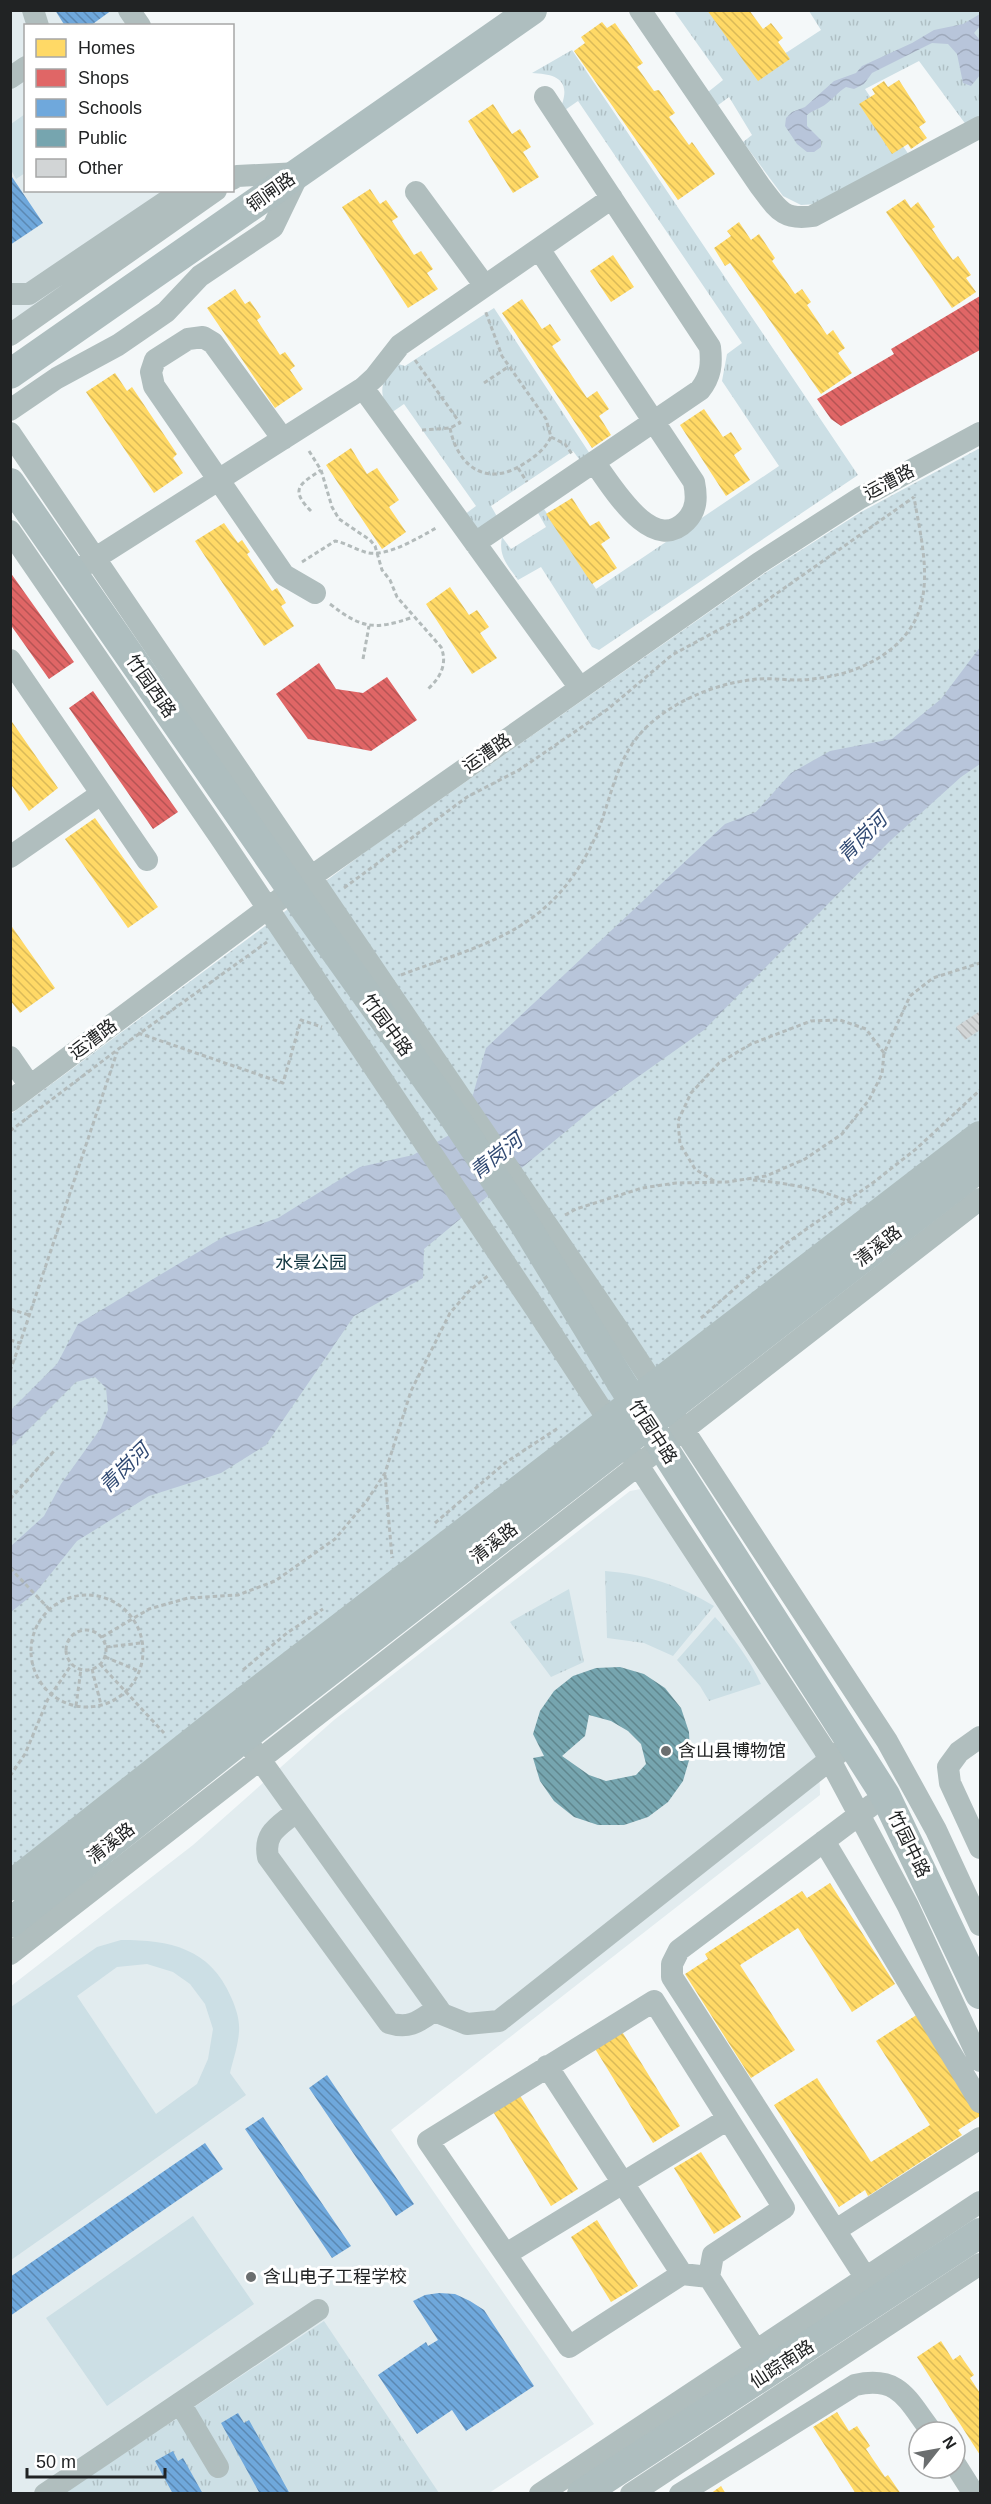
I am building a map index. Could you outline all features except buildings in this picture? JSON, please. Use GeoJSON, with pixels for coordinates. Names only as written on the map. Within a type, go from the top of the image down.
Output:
{"type":"FeatureCollection","features":[{"type":"Feature","properties":{"kind":"main road","name":"铜闸路"},"geometry":{"type":"LineString","coordinates":[[10,374],[532,10]]}},
{"type":"Feature","properties":{"kind":"main road","name":"竹园西路"},"geometry":{"type":"LineString","coordinates":[[10,483],[84,566],[301,883]]}},
{"type":"Feature","properties":{"kind":"main road","name":"竹园中路"},"geometry":{"type":"LineString","coordinates":[[301,883],[454,1117],[536,1224],[659,1416],[841,1751],[885,1795],[981,1994]]}},
{"type":"Feature","properties":{"kind":"main road","name":"清溪路"},"geometry":{"type":"LineString","coordinates":[[659,1416],[877,1216],[981,1136]]}},
{"type":"Feature","properties":{"kind":"main road","name":"清溪路"},"geometry":{"type":"LineString","coordinates":[[10,1923],[244,1737],[981,1167]]}},
{"type":"Feature","properties":{"kind":"main road","name":"清溪路"},"geometry":{"type":"LineString","coordinates":[[10,1886],[181,1752],[244,1737],[394,1586],[624,1444]]}},
{"type":"Feature","properties":{"kind":"main road","name":"仙踪南路"},"geometry":{"type":"LineString","coordinates":[[582,2493],[763,2361],[873,2289],[981,2233]]}},
{"type":"Feature","properties":{"kind":"street"},"geometry":{"type":"LineString","coordinates":[[129,10],[139,24]]}},
{"type":"Feature","properties":{"kind":"street"},"geometry":{"type":"LineString","coordinates":[[640,10],[760,186],[781,212],[796,219],[813,216],[981,127]]}},
{"type":"Feature","properties":{"kind":"street"},"geometry":{"type":"LineString","coordinates":[[10,78],[24,68]]}},
{"type":"Feature","properties":{"kind":"street"},"geometry":{"type":"LineString","coordinates":[[475,543],[700,390],[709,378],[710,347],[544,97]]}},
{"type":"Feature","properties":{"kind":"street"},"geometry":{"type":"LineString","coordinates":[[10,410],[57,378],[118,345],[166,312],[200,276],[273,227],[299,173],[234,178]]}},
{"type":"Feature","properties":{"kind":"street"},"geometry":{"type":"LineString","coordinates":[[10,294],[29,294],[180,192]]}},
{"type":"Feature","properties":{"kind":"street"},"geometry":{"type":"LineString","coordinates":[[10,334],[213,192]]}},
{"type":"Feature","properties":{"kind":"street"},"geometry":{"type":"LineString","coordinates":[[417,192],[479,291]]}},
{"type":"Feature","properties":{"kind":"street"},"geometry":{"type":"LineString","coordinates":[[10,433],[84,566],[363,388],[375,377],[400,345],[612,198]]}},
{"type":"Feature","properties":{"kind":"street"},"geometry":{"type":"LineString","coordinates":[[539,249],[694,482],[697,496],[692,515],[680,527],[663,531],[651,528],[640,521],[589,466]]}},
{"type":"Feature","properties":{"kind":"street"},"geometry":{"type":"LineString","coordinates":[[283,439],[213,343],[203,337],[188,339],[155,360],[151,372],[154,386],[218,480],[284,575],[315,593]]}},
{"type":"Feature","properties":{"kind":"street"},"geometry":{"type":"LineString","coordinates":[[363,388],[580,688]]}},
{"type":"Feature","properties":{"kind":"street","name":"运漕路"},"geometry":{"type":"LineString","coordinates":[[10,1101],[301,883],[759,563],[860,498],[981,433]]}},
{"type":"Feature","properties":{"kind":"street"},"geometry":{"type":"LineString","coordinates":[[10,531],[267,908],[624,1444],[841,1751],[860,1814],[908,1906],[981,2061]]}},
{"type":"Feature","properties":{"kind":"street"},"geometry":{"type":"LineString","coordinates":[[10,660],[147,860]]}},
{"type":"Feature","properties":{"kind":"street"},"geometry":{"type":"LineString","coordinates":[[10,857],[101,794]]}},
{"type":"Feature","properties":{"kind":"street"},"geometry":{"type":"LineString","coordinates":[[301,883],[383,982],[536,1224]]}},
{"type":"Feature","properties":{"kind":"street"},"geometry":{"type":"LineString","coordinates":[[10,1057],[30,1086]]}},
{"type":"Feature","properties":{"kind":"street"},"geometry":{"type":"LineString","coordinates":[[981,1199],[659,1416],[887,1741],[936,1830],[981,1925]]}},
{"type":"Feature","properties":{"kind":"street"},"geometry":{"type":"LineString","coordinates":[[10,1954],[244,1737],[442,2014],[467,2025],[499,2021],[841,1751]]}},
{"type":"Feature","properties":{"kind":"street"},"geometry":{"type":"LineString","coordinates":[[981,1737],[958,1752],[948,1767],[950,1784],[971,1803],[981,1848]]}},
{"type":"Feature","properties":{"kind":"street"},"geometry":{"type":"LineString","coordinates":[[885,1795],[679,1950],[672,1964],[672,1977],[873,2289],[981,2202]]}},
{"type":"Feature","properties":{"kind":"street"},"geometry":{"type":"LineString","coordinates":[[297,1811],[268,1836],[266,1845],[268,1857],[389,2023],[402,2027],[413,2024],[438,2008]]}},
{"type":"Feature","properties":{"kind":"street"},"geometry":{"type":"LineString","coordinates":[[824,1841],[981,2102]]}},
{"type":"Feature","properties":{"kind":"street"},"geometry":{"type":"LineString","coordinates":[[540,2493],[763,2361],[709,2277],[713,2255],[784,2208],[654,2001],[428,2141],[569,2347],[682,2274],[709,2277]]}},
{"type":"Feature","properties":{"kind":"street"},"geometry":{"type":"LineString","coordinates":[[547,2066],[682,2274]]}},
{"type":"Feature","properties":{"kind":"street"},"geometry":{"type":"LineString","coordinates":[[506,2254],[728,2118]]}},
{"type":"Feature","properties":{"kind":"street"},"geometry":{"type":"LineString","coordinates":[[836,2230],[981,2138]]}},
{"type":"Feature","properties":{"kind":"street"},"geometry":{"type":"LineString","coordinates":[[631,2493],[981,2264]]}},
{"type":"Feature","properties":{"kind":"street"},"geometry":{"type":"LineString","coordinates":[[45,2493],[318,2310]]}},
{"type":"Feature","properties":{"kind":"street"},"geometry":{"type":"LineString","coordinates":[[680,2493],[855,2385],[870,2381],[886,2382],[900,2390],[923,2420]]}},
{"type":"Feature","properties":{"kind":"street"},"geometry":{"type":"LineString","coordinates":[[180,2403],[218,2467]]}},
{"type":"Feature","properties":{"kind":"street"},"geometry":{"type":"LineString","coordinates":[[965,2480],[974,2493]]}},
{"type":"Feature","properties":{"kind":"path"},"geometry":{"type":"LineString","coordinates":[[450,428],[455,445],[472,468],[490,475],[504,474],[518,468],[546,446],[551,437],[546,419],[508,367],[496,345],[479,291]]}},
{"type":"Feature","properties":{"kind":"path"},"geometry":{"type":"LineString","coordinates":[[415,360],[460,423],[450,428],[422,430]]}},
{"type":"Feature","properties":{"kind":"path"},"geometry":{"type":"LineString","coordinates":[[484,383],[508,367]]}},
{"type":"Feature","properties":{"kind":"path"},"geometry":{"type":"LineString","coordinates":[[551,437],[565,444],[589,466]]}},
{"type":"Feature","properties":{"kind":"path"},"geometry":{"type":"LineString","coordinates":[[309,451],[321,470],[332,507],[339,519],[370,540],[378,553],[382,570],[390,580],[397,597],[443,652],[442,669],[438,680],[428,689]]}},
{"type":"Feature","properties":{"kind":"path"},"geometry":{"type":"LineString","coordinates":[[518,468],[527,482]]}},
{"type":"Feature","properties":{"kind":"path"},"geometry":{"type":"LineString","coordinates":[[311,511],[301,501],[298,495],[299,488],[303,482],[321,470]]}},
{"type":"Feature","properties":{"kind":"path"},"geometry":{"type":"LineString","coordinates":[[383,982],[475,949],[518,929],[560,894],[589,851],[617,770],[635,739],[660,715],[692,696],[730,684],[758,679],[828,677],[862,667],[887,653],[908,633],[921,607],[925,573],[909,471]]}},
{"type":"Feature","properties":{"kind":"path"},"geometry":{"type":"LineString","coordinates":[[336,893],[467,797],[519,770],[608,709],[672,655],[746,615],[914,497]]}},
{"type":"Feature","properties":{"kind":"path"},"geometry":{"type":"LineString","coordinates":[[284,575],[327,544],[335,541],[345,543],[368,554],[378,553],[398,547],[436,528]]}},
{"type":"Feature","properties":{"kind":"path"},"geometry":{"type":"LineString","coordinates":[[315,593],[341,614],[369,626],[391,625],[413,617]]}},
{"type":"Feature","properties":{"kind":"path"},"geometry":{"type":"LineString","coordinates":[[363,659],[369,626]]}},
{"type":"Feature","properties":{"kind":"path"},"geometry":{"type":"LineString","coordinates":[[10,1131],[117,1050],[282,931]]}},
{"type":"Feature","properties":{"kind":"path"},"geometry":{"type":"LineString","coordinates":[[536,1224],[642,1188],[766,1176],[805,1159],[842,1134],[869,1101],[882,1074],[884,1053],[910,996],[933,978],[981,963]]}},
{"type":"Feature","properties":{"kind":"path"},"geometry":{"type":"LineString","coordinates":[[132,1031],[283,1083],[301,1020],[332,1030],[347,1028]]}},
{"type":"Feature","properties":{"kind":"path"},"geometry":{"type":"LineString","coordinates":[[716,1182],[695,1170],[680,1144],[678,1121],[690,1093],[719,1063],[751,1044],[812,1021],[840,1020],[866,1029],[884,1053]]}},
{"type":"Feature","properties":{"kind":"path"},"geometry":{"type":"LineString","coordinates":[[10,1371],[121,1039]]}},
{"type":"Feature","properties":{"kind":"path"},"geometry":{"type":"LineString","coordinates":[[745,1179],[781,1182],[822,1192],[877,1216]]}},
{"type":"Feature","properties":{"kind":"path"},"geometry":{"type":"LineString","coordinates":[[102,1637],[149,1609],[188,1598],[238,1595],[275,1581],[335,1539],[366,1502],[385,1473],[411,1391],[450,1313],[470,1290],[504,1262]]}},
{"type":"Feature","properties":{"kind":"path"},"geometry":{"type":"LineString","coordinates":[[10,1309],[29,1315]]}},
{"type":"Feature","properties":{"kind":"path"},"geometry":{"type":"LineString","coordinates":[[10,1340],[20,1343]]}},
{"type":"Feature","properties":{"kind":"path"},"geometry":{"type":"LineString","coordinates":[[10,1499],[55,1450]]}},
{"type":"Feature","properties":{"kind":"path"},"geometry":{"type":"LineString","coordinates":[[385,1473],[394,1586]]}},
{"type":"Feature","properties":{"kind":"path"},"geometry":{"type":"LineString","coordinates":[[10,1568],[50,1610]]}},
{"type":"Feature","properties":{"kind":"path"},"geometry":{"type":"LineString","coordinates":[[88,1595],[105,1599],[121,1607],[132,1619],[141,1642],[142,1658],[139,1671],[125,1692],[110,1703],[92,1708],[76,1706],[51,1694],[42,1685],[33,1669],[31,1652],[33,1634],[41,1618],[50,1610],[70,1598],[88,1595]]}},
{"type":"Feature","properties":{"kind":"path"},"geometry":{"type":"LineString","coordinates":[[89,1629],[102,1637],[106,1647],[105,1658],[99,1664],[92,1669],[81,1669],[68,1659],[66,1647],[71,1636],[76,1632],[89,1629]]}},
{"type":"Feature","properties":{"kind":"path"},"geometry":{"type":"LineString","coordinates":[[106,1647],[141,1642]]}},
{"type":"Feature","properties":{"kind":"path"},"geometry":{"type":"LineString","coordinates":[[105,1658],[139,1671]]}},
{"type":"Feature","properties":{"kind":"path"},"geometry":{"type":"LineString","coordinates":[[10,1776],[25,1754],[51,1694],[72,1664]]}},
{"type":"Feature","properties":{"kind":"path"},"geometry":{"type":"LineString","coordinates":[[99,1664],[181,1752]]}},
{"type":"Feature","properties":{"kind":"path"},"geometry":{"type":"LineString","coordinates":[[76,1706],[81,1669]]}},
{"type":"Feature","properties":{"kind":"path"},"geometry":{"type":"LineString","coordinates":[[92,1669],[101,1705]]}},
{"type":"Feature","properties":{"kind":"shaded area"},"geometry":{"type":"Polygon","coordinates":[[[11,11],[138,11],[147,24],[24,24],[24,192],[201,192],[11,329],[11,11]]]}},
{"type":"Feature","properties":{"kind":"shaded area"},"geometry":{"type":"Polygon","coordinates":[[[641,1489],[819,1747],[820,1795],[391,2130],[594,2424],[489,2493],[11,2494],[11,1986],[193,1845],[334,1720],[630,1491],[641,1489]]]}},
{"type":"Feature","properties":{"kind":"green space"},"geometry":{"type":"Polygon","coordinates":[[[674,11],[716,11],[755,73],[821,30],[809,11],[980,11],[980,118],[967,126],[919,61],[865,89],[909,155],[818,204],[801,205],[783,196],[743,142],[752,135],[729,97],[717,106],[708,92],[723,80],[674,11]]]}},
{"type":"Feature","properties":{"kind":"green space"},"geometry":{"type":"Polygon","coordinates":[[[572,50],[858,475],[599,650],[592,647],[541,567],[518,580],[507,565],[501,550],[502,537],[511,549],[546,527],[538,513],[544,509],[596,589],[779,466],[722,381],[727,354],[742,343],[578,101],[565,110],[562,104],[564,88],[562,83],[553,76],[532,73],[572,50]]]}},
{"type":"Feature","properties":{"kind":"green space"},"geometry":{"type":"Polygon","coordinates":[[[24,115],[24,174],[16,179],[11,170],[11,124],[24,115]]]}},
{"type":"Feature","properties":{"kind":"green space"},"geometry":{"type":"Polygon","coordinates":[[[494,308],[592,457],[582,463],[573,451],[491,506],[499,520],[478,529],[464,515],[476,506],[404,404],[391,413],[384,399],[382,388],[386,376],[395,363],[405,366],[494,308]]]}},
{"type":"Feature","properties":{"kind":"green space","name":"水景公园"},"geometry":{"type":"Polygon","coordinates":[[[980,448],[980,1121],[11,1876],[11,1114],[365,852],[765,573],[861,512],[980,448]]]}},
{"type":"Feature","properties":{"kind":"green space"},"geometry":{"type":"Polygon","coordinates":[[[605,1571],[661,1582],[688,1592],[714,1606],[673,1656],[644,1643],[607,1638],[605,1571]]]}},
{"type":"Feature","properties":{"kind":"green space"},"geometry":{"type":"Polygon","coordinates":[[[569,1589],[584,1662],[551,1677],[510,1622],[569,1589]]]}},
{"type":"Feature","properties":{"kind":"green space"},"geometry":{"type":"Polygon","coordinates":[[[715,1617],[741,1649],[761,1684],[709,1701],[700,1686],[677,1660],[715,1617]]]}},
{"type":"Feature","properties":{"kind":"green space"},"geometry":{"type":"Polygon","coordinates":[[[121,1940],[156,1942],[186,1950],[200,1957],[212,1967],[222,1980],[237,2014],[239,2028],[237,2048],[230,2073],[246,2095],[11,2260],[11,2007],[97,1947],[121,1940]],[[147,1964],[117,1967],[77,1996],[156,2114],[197,2084],[208,2059],[213,2029],[205,2004],[190,1984],[173,1972],[147,1964]]]}},
{"type":"Feature","properties":{"kind":"green space"},"geometry":{"type":"Polygon","coordinates":[[[193,2216],[254,2304],[107,2406],[46,2318],[193,2216]]]}},
{"type":"Feature","properties":{"kind":"green space"},"geometry":{"type":"Polygon","coordinates":[[[324,2321],[439,2493],[63,2494],[324,2321]]]}},
{"type":"Feature","properties":{"kind":"water"},"geometry":{"type":"Polygon","coordinates":[[[980,14],[980,26],[974,33],[980,40],[980,75],[971,86],[963,83],[957,54],[948,44],[932,43],[872,73],[864,84],[854,89],[846,87],[826,104],[807,115],[807,126],[821,140],[821,147],[814,152],[807,152],[797,144],[785,126],[786,118],[792,112],[805,107],[834,81],[856,73],[862,66],[934,30],[963,24],[980,14]]]}},
{"type":"Feature","properties":{"kind":"water","name":"青岗河"},"geometry":{"type":"Polygon","coordinates":[[[980,647],[980,764],[961,777],[890,841],[704,1030],[594,1108],[424,1249],[423,1278],[354,1316],[266,1445],[221,1473],[149,1496],[77,1541],[36,1592],[11,1612],[11,1546],[44,1516],[61,1484],[101,1428],[108,1410],[106,1388],[95,1377],[76,1382],[11,1447],[11,1410],[57,1364],[78,1324],[225,1236],[278,1218],[360,1167],[413,1155],[464,1127],[486,1048],[725,824],[756,812],[791,773],[830,751],[892,739],[941,699],[980,647]]]}},
{"type":"Feature","properties":{"kind":"place","name":"含山县博物馆"},"geometry":{"type":"Point","coordinates":[666,1751]}},
{"type":"Feature","properties":{"kind":"place","name":"含山电子工程学校"},"geometry":{"type":"Point","coordinates":[251,2277]}}]}
